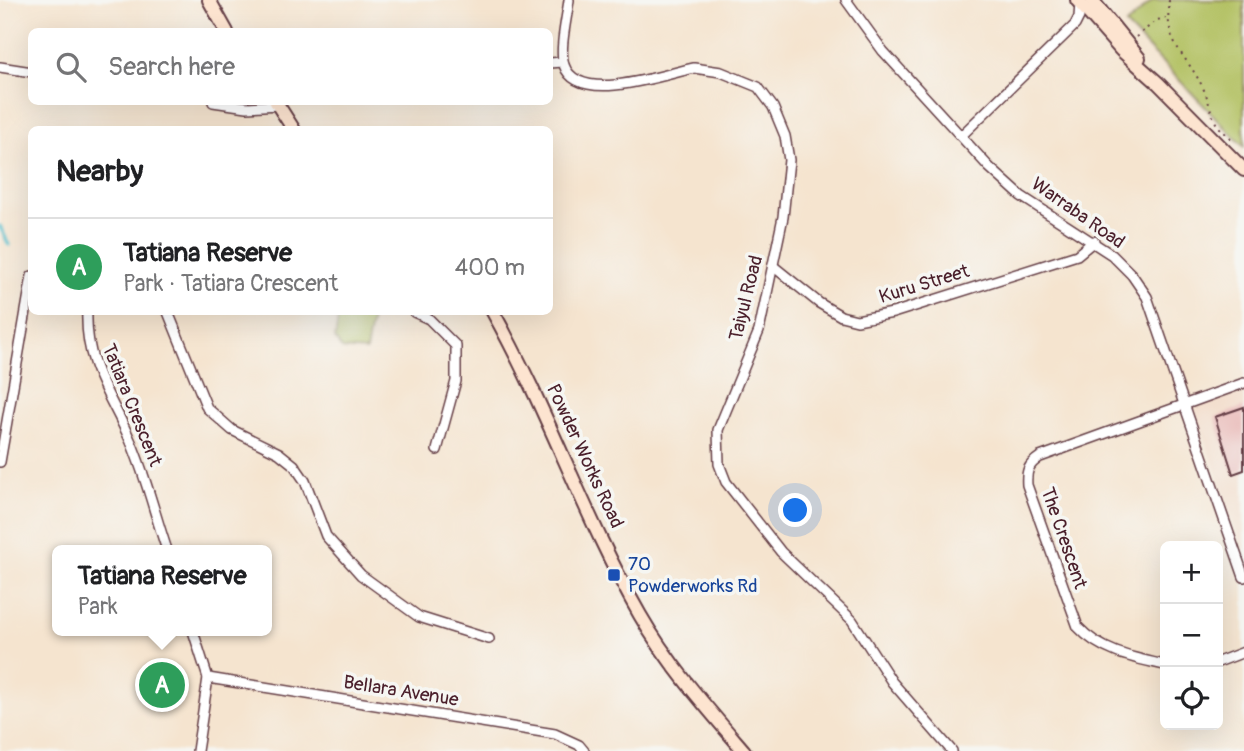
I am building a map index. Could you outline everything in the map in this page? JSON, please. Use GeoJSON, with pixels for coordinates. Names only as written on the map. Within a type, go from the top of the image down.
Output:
{"type":"FeatureCollection","features":[{"type":"Feature","properties":{"kind":"main road"},"geometry":{"type":"LineString","coordinates":[[209,0],[226,28]]}},
{"type":"Feature","properties":{"kind":"main road"},"geometry":{"type":"LineString","coordinates":[[1083,1],[1121,50],[1158,83],[1244,170]]}},
{"type":"Feature","properties":{"kind":"main road"},"geometry":{"type":"LineString","coordinates":[[1083,1],[1128,44],[1158,83]]}},
{"type":"Feature","properties":{"kind":"main road"},"geometry":{"type":"LineString","coordinates":[[278,105],[291,126]]}},
{"type":"Feature","properties":{"kind":"main road","name":"Powder Works Road"},"geometry":{"type":"LineString","coordinates":[[495,315],[532,386],[616,570],[640,615],[703,703],[744,751]]}},
{"type":"Feature","properties":{"kind":"street"},"geometry":{"type":"LineString","coordinates":[[553,63],[563,62],[569,0]]}},
{"type":"Feature","properties":{"kind":"street","name":"Warraba Road"},"geometry":{"type":"LineString","coordinates":[[846,0],[883,51],[989,167],[1021,196],[1112,255],[1132,275],[1147,297],[1186,403],[1244,577]]}},
{"type":"Feature","properties":{"kind":"street"},"geometry":{"type":"LineString","coordinates":[[961,136],[1075,25],[1083,1]]}},
{"type":"Feature","properties":{"kind":"street"},"geometry":{"type":"LineString","coordinates":[[1075,25],[1099,23]]}},
{"type":"Feature","properties":{"kind":"street","name":"Taiyul Road"},"geometry":{"type":"LineString","coordinates":[[563,62],[569,75],[594,87],[612,86],[694,68],[721,72],[758,87],[773,107],[785,136],[789,160],[783,217],[759,331],[718,430],[719,464],[726,482],[743,506],[781,552],[852,620],[892,682],[952,751]]}},
{"type":"Feature","properties":{"kind":"street"},"geometry":{"type":"LineString","coordinates":[[0,67],[28,71]]}},
{"type":"Feature","properties":{"kind":"street"},"geometry":{"type":"LineString","coordinates":[[233,105],[262,105]]}},
{"type":"Feature","properties":{"kind":"street","name":"Kuru Street"},"geometry":{"type":"LineString","coordinates":[[773,266],[819,303],[841,316],[857,320],[893,313],[1077,255],[1094,242]]}},
{"type":"Feature","properties":{"kind":"street"},"geometry":{"type":"LineString","coordinates":[[0,462],[28,299]]}},
{"type":"Feature","properties":{"kind":"street","name":"Tatiara Crescent"},"geometry":{"type":"LineString","coordinates":[[87,315],[86,336],[99,379],[132,443],[165,545]]}},
{"type":"Feature","properties":{"kind":"street"},"geometry":{"type":"LineString","coordinates":[[169,315],[206,408],[232,430],[279,453],[294,465],[305,481],[326,536],[361,575],[419,617],[489,639]]}},
{"type":"Feature","properties":{"kind":"street"},"geometry":{"type":"LineString","coordinates":[[420,315],[429,319],[456,346],[456,381],[436,450]]}},
{"type":"Feature","properties":{"kind":"street","name":"The Crescent"},"geometry":{"type":"LineString","coordinates":[[1160,664],[1116,653],[1085,635],[1078,627],[1027,485],[1027,474],[1032,462],[1040,457],[1244,383]]}},
{"type":"Feature","properties":{"kind":"street"},"geometry":{"type":"LineString","coordinates":[[195,636],[208,678],[197,751]]}},
{"type":"Feature","properties":{"kind":"street"},"geometry":{"type":"LineString","coordinates":[[1223,660],[1244,652]]}},
{"type":"Feature","properties":{"kind":"street","name":"Bellara Avenue"},"geometry":{"type":"LineString","coordinates":[[208,678],[555,734],[579,745],[584,751]]}},
{"type":"Feature","properties":{"kind":"path"},"geometry":{"type":"LineString","coordinates":[[1169,0],[1167,17],[1170,33],[1204,89],[1215,123],[1234,142]]}},
{"type":"Feature","properties":{"kind":"path"},"geometry":{"type":"LineString","coordinates":[[1128,44],[1157,20],[1167,17]]}},
{"type":"Feature","properties":{"kind":"shaded area"},"geometry":{"type":"Polygon","coordinates":[[[1244,391],[1244,553],[1194,407],[1244,391]]]}},
{"type":"Feature","properties":{"kind":"green space"},"geometry":{"type":"Polygon","coordinates":[[[1153,0],[1244,0],[1244,147],[1126,25],[1153,0]]]}},
{"type":"Feature","properties":{"kind":"green space"},"geometry":{"type":"Polygon","coordinates":[[[339,315],[372,315],[366,351],[342,349],[335,339],[339,315]]]}},
{"type":"Feature","properties":{"kind":"building"},"geometry":{"type":"Polygon","coordinates":[[[1244,407],[1244,470],[1233,474],[1215,417],[1244,407]]]}},
{"type":"Feature","properties":{"kind":"waterway"},"geometry":{"type":"LineString","coordinates":[[0,226],[9,245]]}},
{"type":"Feature","properties":{"kind":"place","name":"70 Powderworks Rd"},"geometry":{"type":"Point","coordinates":[614,575]}},
{"type":"Feature","properties":{"kind":"place","name":"Tatiana Reserve"},"geometry":{"type":"Point","coordinates":[162,685]}}]}
